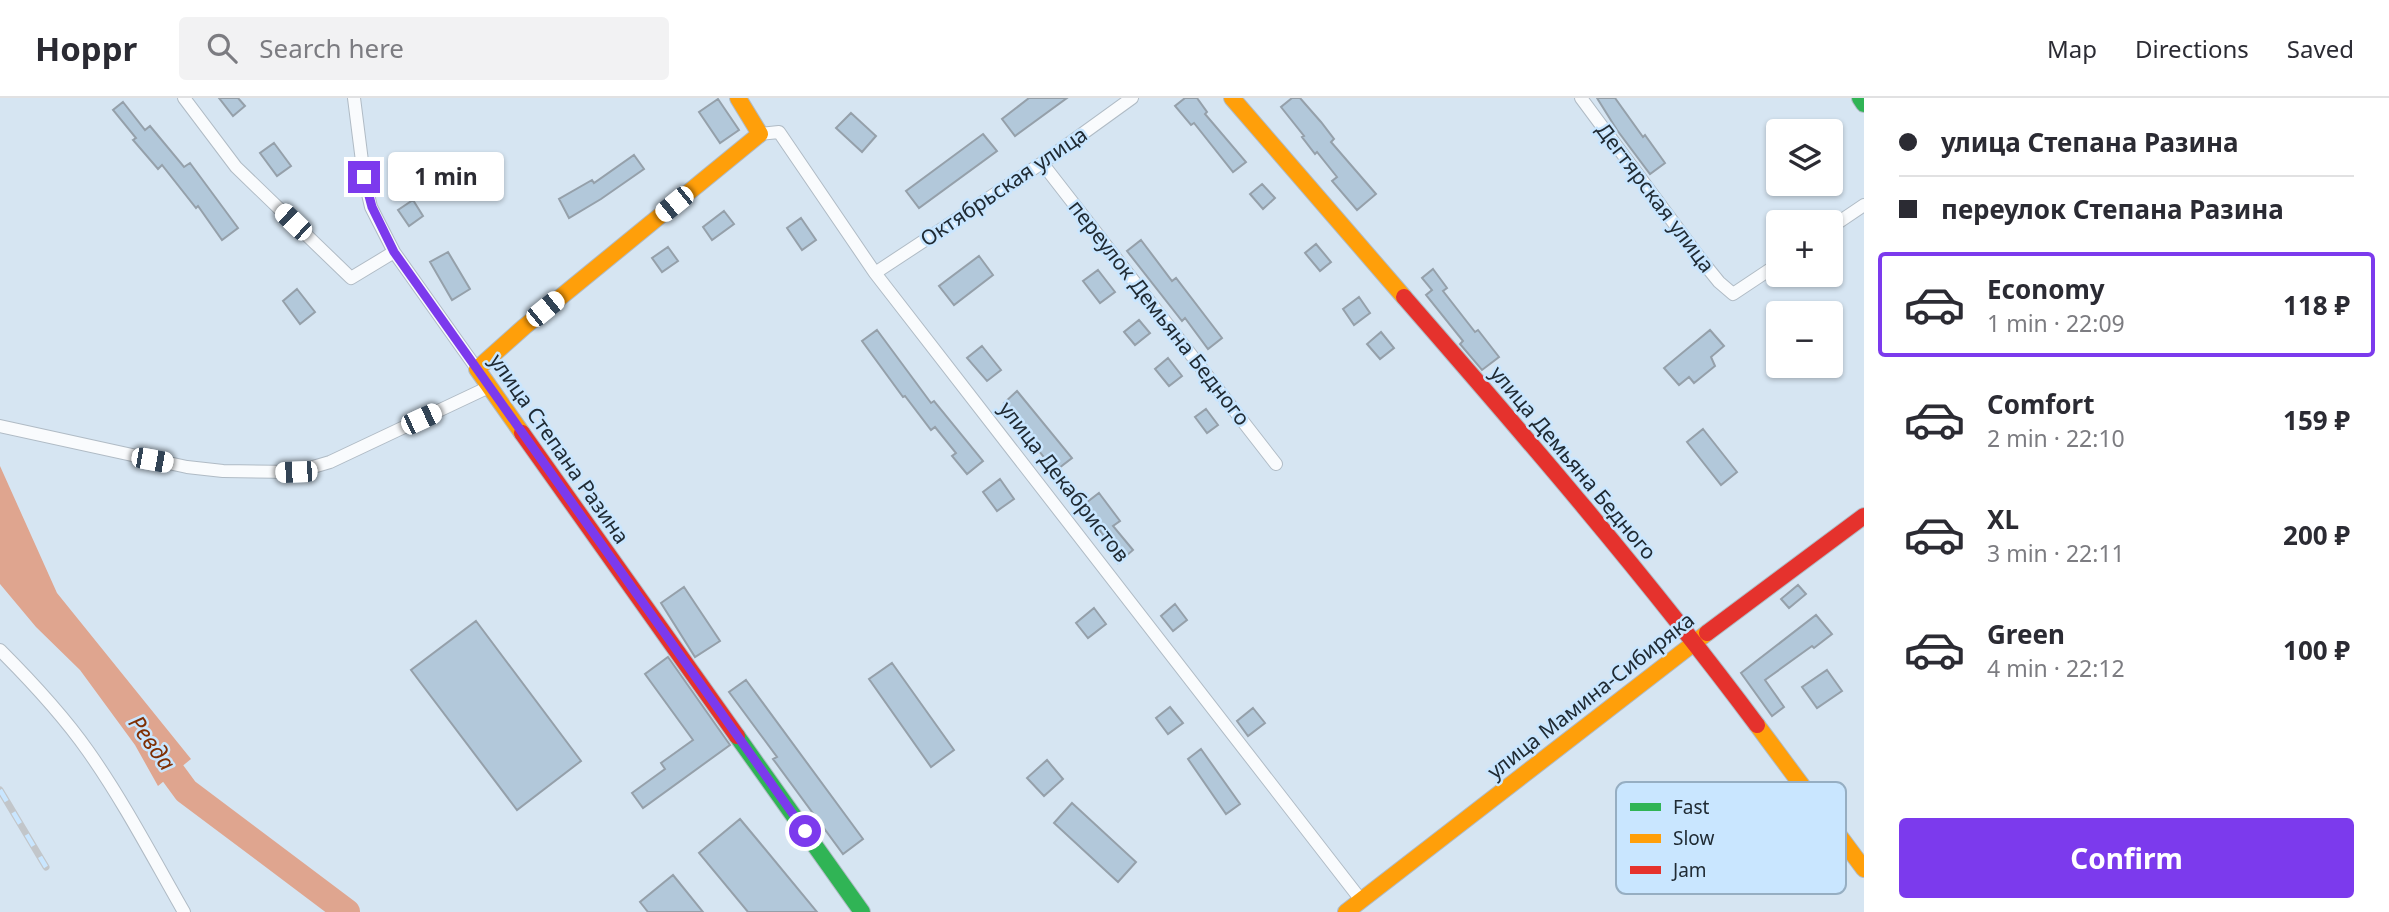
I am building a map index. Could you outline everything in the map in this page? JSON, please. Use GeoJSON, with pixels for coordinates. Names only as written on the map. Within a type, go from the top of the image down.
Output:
{"type":"FeatureCollection","features":[{"type":"Feature","properties":{"kind":"street"},"geometry":{"type":"LineString","coordinates":[[184,98],[236,166],[351,278],[394,252]]}},
{"type":"Feature","properties":{"kind":"street","name":"улица Степана Разина"},"geometry":{"type":"LineString","coordinates":[[354,98],[364,177],[372,207],[394,252],[862,912]]}},
{"type":"Feature","properties":{"kind":"street"},"geometry":{"type":"LineString","coordinates":[[477,369],[524,327],[760,134],[738,98]]}},
{"type":"Feature","properties":{"kind":"street","name":"Октябрьская улица"},"geometry":{"type":"LineString","coordinates":[[875,273],[1042,163],[1132,98]]}},
{"type":"Feature","properties":{"kind":"street","name":"улица Демьяна Бедного"},"geometry":{"type":"LineString","coordinates":[[1232,98],[1548,463],[1695,642],[1799,782]]}},
{"type":"Feature","properties":{"kind":"street","name":"Дегтярская улица"},"geometry":{"type":"LineString","coordinates":[[1581,98],[1718,282],[1733,294],[1766,272]]}},
{"type":"Feature","properties":{"kind":"street"},"geometry":{"type":"LineString","coordinates":[[1860,98],[1864,104]]}},
{"type":"Feature","properties":{"kind":"street","name":"улица Декабристов"},"geometry":{"type":"LineString","coordinates":[[760,134],[779,132],[875,273],[1361,900]]}},
{"type":"Feature","properties":{"kind":"street","name":"переулок Демьяна Бедного"},"geometry":{"type":"LineString","coordinates":[[1042,163],[1276,464]]}},
{"type":"Feature","properties":{"kind":"street"},"geometry":{"type":"LineString","coordinates":[[1843,219],[1864,205]]}},
{"type":"Feature","properties":{"kind":"street"},"geometry":{"type":"LineString","coordinates":[[0,426],[187,467],[223,471],[296,472],[330,462],[489,387]]}},
{"type":"Feature","properties":{"kind":"street","name":"улица Мамина-Сибиряка"},"geometry":{"type":"LineString","coordinates":[[1346,912],[1695,642],[1864,516]]}},
{"type":"Feature","properties":{"kind":"street"},"geometry":{"type":"LineString","coordinates":[[0,650],[39,689],[86,748],[119,798],[184,912]]}},
{"type":"Feature","properties":{"kind":"street","name":"улица Демьяна Бедного"},"geometry":{"type":"LineString","coordinates":[[1846,845],[1864,869]]}},
{"type":"Feature","properties":{"kind":"water"},"geometry":{"type":"Polygon","coordinates":[[[0,466],[57,593],[191,759],[158,786],[135,745],[80,670],[36,627],[0,584],[0,466]]]}},
{"type":"Feature","properties":{"kind":"building"},"geometry":{"type":"Polygon","coordinates":[[[219,98],[238,98],[245,106],[233,116],[219,98]]]}},
{"type":"Feature","properties":{"kind":"building"},"geometry":{"type":"Polygon","coordinates":[[[1029,98],[1067,98],[1015,136],[1002,119],[1029,98]]]}},
{"type":"Feature","properties":{"kind":"building"},"geometry":{"type":"Polygon","coordinates":[[[1185,98],[1197,98],[1207,112],[1205,114],[1246,162],[1233,172],[1194,123],[1191,125],[1175,106],[1185,98]]]}},
{"type":"Feature","properties":{"kind":"building"},"geometry":{"type":"Polygon","coordinates":[[[1292,98],[1300,98],[1321,122],[1334,139],[1331,142],[1376,194],[1357,210],[1332,181],[1337,177],[1317,152],[1315,154],[1281,107],[1292,98]]]}},
{"type":"Feature","properties":{"kind":"building"},"geometry":{"type":"Polygon","coordinates":[[[1597,98],[1615,98],[1665,163],[1650,174],[1597,98]]]}},
{"type":"Feature","properties":{"kind":"building"},"geometry":{"type":"Polygon","coordinates":[[[718,99],[739,130],[720,143],[699,112],[718,99]]]}},
{"type":"Feature","properties":{"kind":"building"},"geometry":{"type":"Polygon","coordinates":[[[123,102],[145,130],[150,126],[184,167],[190,163],[238,228],[222,240],[198,206],[196,208],[162,165],[158,169],[133,140],[136,138],[113,110],[123,102]]]}},
{"type":"Feature","properties":{"kind":"building"},"geometry":{"type":"Polygon","coordinates":[[[851,113],[876,136],[862,152],[836,128],[851,113]]]}},
{"type":"Feature","properties":{"kind":"building"},"geometry":{"type":"Polygon","coordinates":[[[983,134],[997,151],[919,208],[906,191],[983,134]]]}},
{"type":"Feature","properties":{"kind":"building"},"geometry":{"type":"Polygon","coordinates":[[[274,143],[291,166],[277,176],[260,153],[274,143]]]}},
{"type":"Feature","properties":{"kind":"building"},"geometry":{"type":"Polygon","coordinates":[[[634,155],[644,169],[569,218],[559,199],[592,180],[594,183],[634,155]]]}},
{"type":"Feature","properties":{"kind":"building"},"geometry":{"type":"Polygon","coordinates":[[[1262,184],[1275,198],[1263,209],[1250,194],[1262,184]]]}},
{"type":"Feature","properties":{"kind":"building"},"geometry":{"type":"Polygon","coordinates":[[[413,200],[423,216],[409,226],[398,210],[413,200]]]}},
{"type":"Feature","properties":{"kind":"building"},"geometry":{"type":"Polygon","coordinates":[[[724,211],[734,224],[712,240],[703,227],[724,211]]]}},
{"type":"Feature","properties":{"kind":"building"},"geometry":{"type":"Polygon","coordinates":[[[801,218],[816,240],[802,250],[787,228],[801,218]]]}},
{"type":"Feature","properties":{"kind":"building"},"geometry":{"type":"Polygon","coordinates":[[[1141,240],[1172,281],[1176,278],[1222,338],[1208,349],[1185,318],[1182,321],[1127,251],[1141,240]]]}},
{"type":"Feature","properties":{"kind":"building"},"geometry":{"type":"Polygon","coordinates":[[[1316,244],[1331,262],[1320,271],[1305,253],[1316,244]]]}},
{"type":"Feature","properties":{"kind":"building"},"geometry":{"type":"Polygon","coordinates":[[[668,247],[678,261],[662,272],[652,258],[668,247]]]}},
{"type":"Feature","properties":{"kind":"building"},"geometry":{"type":"Polygon","coordinates":[[[448,252],[470,289],[452,300],[430,262],[448,252]]]}},
{"type":"Feature","properties":{"kind":"building"},"geometry":{"type":"Polygon","coordinates":[[[979,256],[993,275],[954,305],[939,286],[979,256]]]}},
{"type":"Feature","properties":{"kind":"building"},"geometry":{"type":"Polygon","coordinates":[[[1433,269],[1447,288],[1443,291],[1475,332],[1478,330],[1499,357],[1482,370],[1460,344],[1463,341],[1426,295],[1432,290],[1422,278],[1433,269]]]}},
{"type":"Feature","properties":{"kind":"building"},"geometry":{"type":"Polygon","coordinates":[[[1098,270],[1115,292],[1100,303],[1083,281],[1098,270]]]}},
{"type":"Feature","properties":{"kind":"building"},"geometry":{"type":"Polygon","coordinates":[[[297,289],[315,312],[300,324],[283,301],[297,289]]]}},
{"type":"Feature","properties":{"kind":"building"},"geometry":{"type":"Polygon","coordinates":[[[1359,297],[1370,313],[1354,325],[1343,309],[1359,297]]]}},
{"type":"Feature","properties":{"kind":"building"},"geometry":{"type":"Polygon","coordinates":[[[1139,320],[1150,333],[1135,345],[1124,332],[1139,320]]]}},
{"type":"Feature","properties":{"kind":"building"},"geometry":{"type":"Polygon","coordinates":[[[877,330],[931,403],[934,401],[983,461],[967,474],[952,456],[956,453],[935,427],[931,430],[905,396],[903,397],[862,341],[877,330]]]}},
{"type":"Feature","properties":{"kind":"building"},"geometry":{"type":"Polygon","coordinates":[[[1710,330],[1724,346],[1711,357],[1715,366],[1694,383],[1689,377],[1679,385],[1664,368],[1710,330]]]}},
{"type":"Feature","properties":{"kind":"building"},"geometry":{"type":"Polygon","coordinates":[[[1381,332],[1394,348],[1380,359],[1367,344],[1381,332]]]}},
{"type":"Feature","properties":{"kind":"building"},"geometry":{"type":"Polygon","coordinates":[[[982,346],[1001,370],[987,381],[967,358],[982,346]]]}},
{"type":"Feature","properties":{"kind":"building"},"geometry":{"type":"Polygon","coordinates":[[[1168,358],[1182,376],[1169,386],[1155,369],[1168,358]]]}},
{"type":"Feature","properties":{"kind":"building"},"geometry":{"type":"Polygon","coordinates":[[[1017,391],[1072,458],[1055,471],[1027,436],[1030,434],[1004,403],[1017,391]]]}},
{"type":"Feature","properties":{"kind":"building"},"geometry":{"type":"Polygon","coordinates":[[[1206,409],[1218,425],[1207,433],[1195,417],[1206,409]]]}},
{"type":"Feature","properties":{"kind":"building"},"geometry":{"type":"Polygon","coordinates":[[[1703,429],[1737,472],[1721,485],[1687,442],[1703,429]]]}},
{"type":"Feature","properties":{"kind":"building"},"geometry":{"type":"Polygon","coordinates":[[[1000,479],[1014,499],[997,511],[983,492],[1000,479]]]}},
{"type":"Feature","properties":{"kind":"building"},"geometry":{"type":"Polygon","coordinates":[[[1099,493],[1120,521],[1113,526],[1133,550],[1118,563],[1108,549],[1111,546],[1082,506],[1099,493]]]}},
{"type":"Feature","properties":{"kind":"building"},"geometry":{"type":"Polygon","coordinates":[[[1798,585],[1806,594],[1789,608],[1781,599],[1798,585]]]}},
{"type":"Feature","properties":{"kind":"building"},"geometry":{"type":"Polygon","coordinates":[[[684,587],[720,641],[695,657],[661,603],[684,587]]]}},
{"type":"Feature","properties":{"kind":"building"},"geometry":{"type":"Polygon","coordinates":[[[1175,604],[1187,620],[1173,631],[1161,616],[1175,604]]]}},
{"type":"Feature","properties":{"kind":"building"},"geometry":{"type":"Polygon","coordinates":[[[1094,608],[1106,624],[1088,638],[1076,623],[1094,608]]]}},
{"type":"Feature","properties":{"kind":"building"},"geometry":{"type":"Polygon","coordinates":[[[1816,615],[1832,634],[1765,680],[1784,707],[1772,716],[1741,673],[1816,615]]]}},
{"type":"Feature","properties":{"kind":"building"},"geometry":{"type":"Polygon","coordinates":[[[476,621],[581,761],[517,810],[411,670],[476,621]]]}},
{"type":"Feature","properties":{"kind":"building"},"geometry":{"type":"Polygon","coordinates":[[[668,657],[730,745],[643,808],[632,793],[665,769],[661,763],[693,740],[645,674],[668,657]]]}},
{"type":"Feature","properties":{"kind":"building"},"geometry":{"type":"Polygon","coordinates":[[[892,663],[954,750],[931,767],[869,679],[892,663]]]}},
{"type":"Feature","properties":{"kind":"building"},"geometry":{"type":"Polygon","coordinates":[[[1827,670],[1842,691],[1817,708],[1802,687],[1827,670]]]}},
{"type":"Feature","properties":{"kind":"building"},"geometry":{"type":"Polygon","coordinates":[[[746,680],[863,839],[843,854],[773,759],[777,757],[729,692],[746,680]]]}},
{"type":"Feature","properties":{"kind":"building"},"geometry":{"type":"Polygon","coordinates":[[[1170,707],[1183,723],[1168,734],[1156,718],[1170,707]]]}},
{"type":"Feature","properties":{"kind":"building"},"geometry":{"type":"Polygon","coordinates":[[[1253,708],[1265,723],[1248,736],[1237,721],[1253,708]]]}},
{"type":"Feature","properties":{"kind":"building"},"geometry":{"type":"Polygon","coordinates":[[[1201,749],[1240,804],[1226,814],[1188,759],[1201,749]]]}},
{"type":"Feature","properties":{"kind":"building"},"geometry":{"type":"Polygon","coordinates":[[[1047,760],[1063,779],[1044,796],[1027,778],[1047,760]]]}},
{"type":"Feature","properties":{"kind":"building"},"geometry":{"type":"Polygon","coordinates":[[[1072,803],[1136,862],[1118,882],[1054,823],[1072,803]]]}},
{"type":"Feature","properties":{"kind":"building"},"geometry":{"type":"Polygon","coordinates":[[[740,819],[817,912],[748,912],[699,853],[740,819]]]}},
{"type":"Feature","properties":{"kind":"building"},"geometry":{"type":"Polygon","coordinates":[[[673,875],[703,912],[648,912],[640,902],[673,875]]]}},
{"type":"Feature","properties":{"kind":"waterway","name":"Ревда"},"geometry":{"type":"LineString","coordinates":[[153,746],[186,791],[347,912]]}},
{"type":"Feature","properties":{"kind":"railway"},"geometry":{"type":"LineString","coordinates":[[0,790],[46,867]]}},
{"type":"Feature","properties":{"kind":"traffic: fast"},"geometry":{"type":"LineString","coordinates":[[1860,98],[1864,104]]}},
{"type":"Feature","properties":{"kind":"traffic: fast"},"geometry":{"type":"LineString","coordinates":[[737,736],[862,912]]}},
{"type":"Feature","properties":{"kind":"traffic: slow"},"geometry":{"type":"LineString","coordinates":[[522,433],[477,369],[524,327],[760,134],[738,98]]}},
{"type":"Feature","properties":{"kind":"traffic: slow"},"geometry":{"type":"LineString","coordinates":[[1232,98],[1404,297]]}},
{"type":"Feature","properties":{"kind":"traffic: slow"},"geometry":{"type":"LineString","coordinates":[[1346,912],[1707,633]]}},
{"type":"Feature","properties":{"kind":"traffic: slow"},"geometry":{"type":"LineString","coordinates":[[1757,725],[1799,782]]}},
{"type":"Feature","properties":{"kind":"traffic: slow"},"geometry":{"type":"LineString","coordinates":[[1846,845],[1864,869]]}},
{"type":"Feature","properties":{"kind":"traffic: jam"},"geometry":{"type":"LineString","coordinates":[[1404,297],[1540,454],[1757,725]]}},
{"type":"Feature","properties":{"kind":"traffic: jam"},"geometry":{"type":"LineString","coordinates":[[522,433],[737,736]]}},
{"type":"Feature","properties":{"kind":"traffic: jam"},"geometry":{"type":"LineString","coordinates":[[1707,633],[1864,516]]}},
{"type":"Feature","properties":{"kind":"route"},"geometry":{"type":"LineString","coordinates":[[364,177],[372,207],[394,252],[805,831]]}}]}
